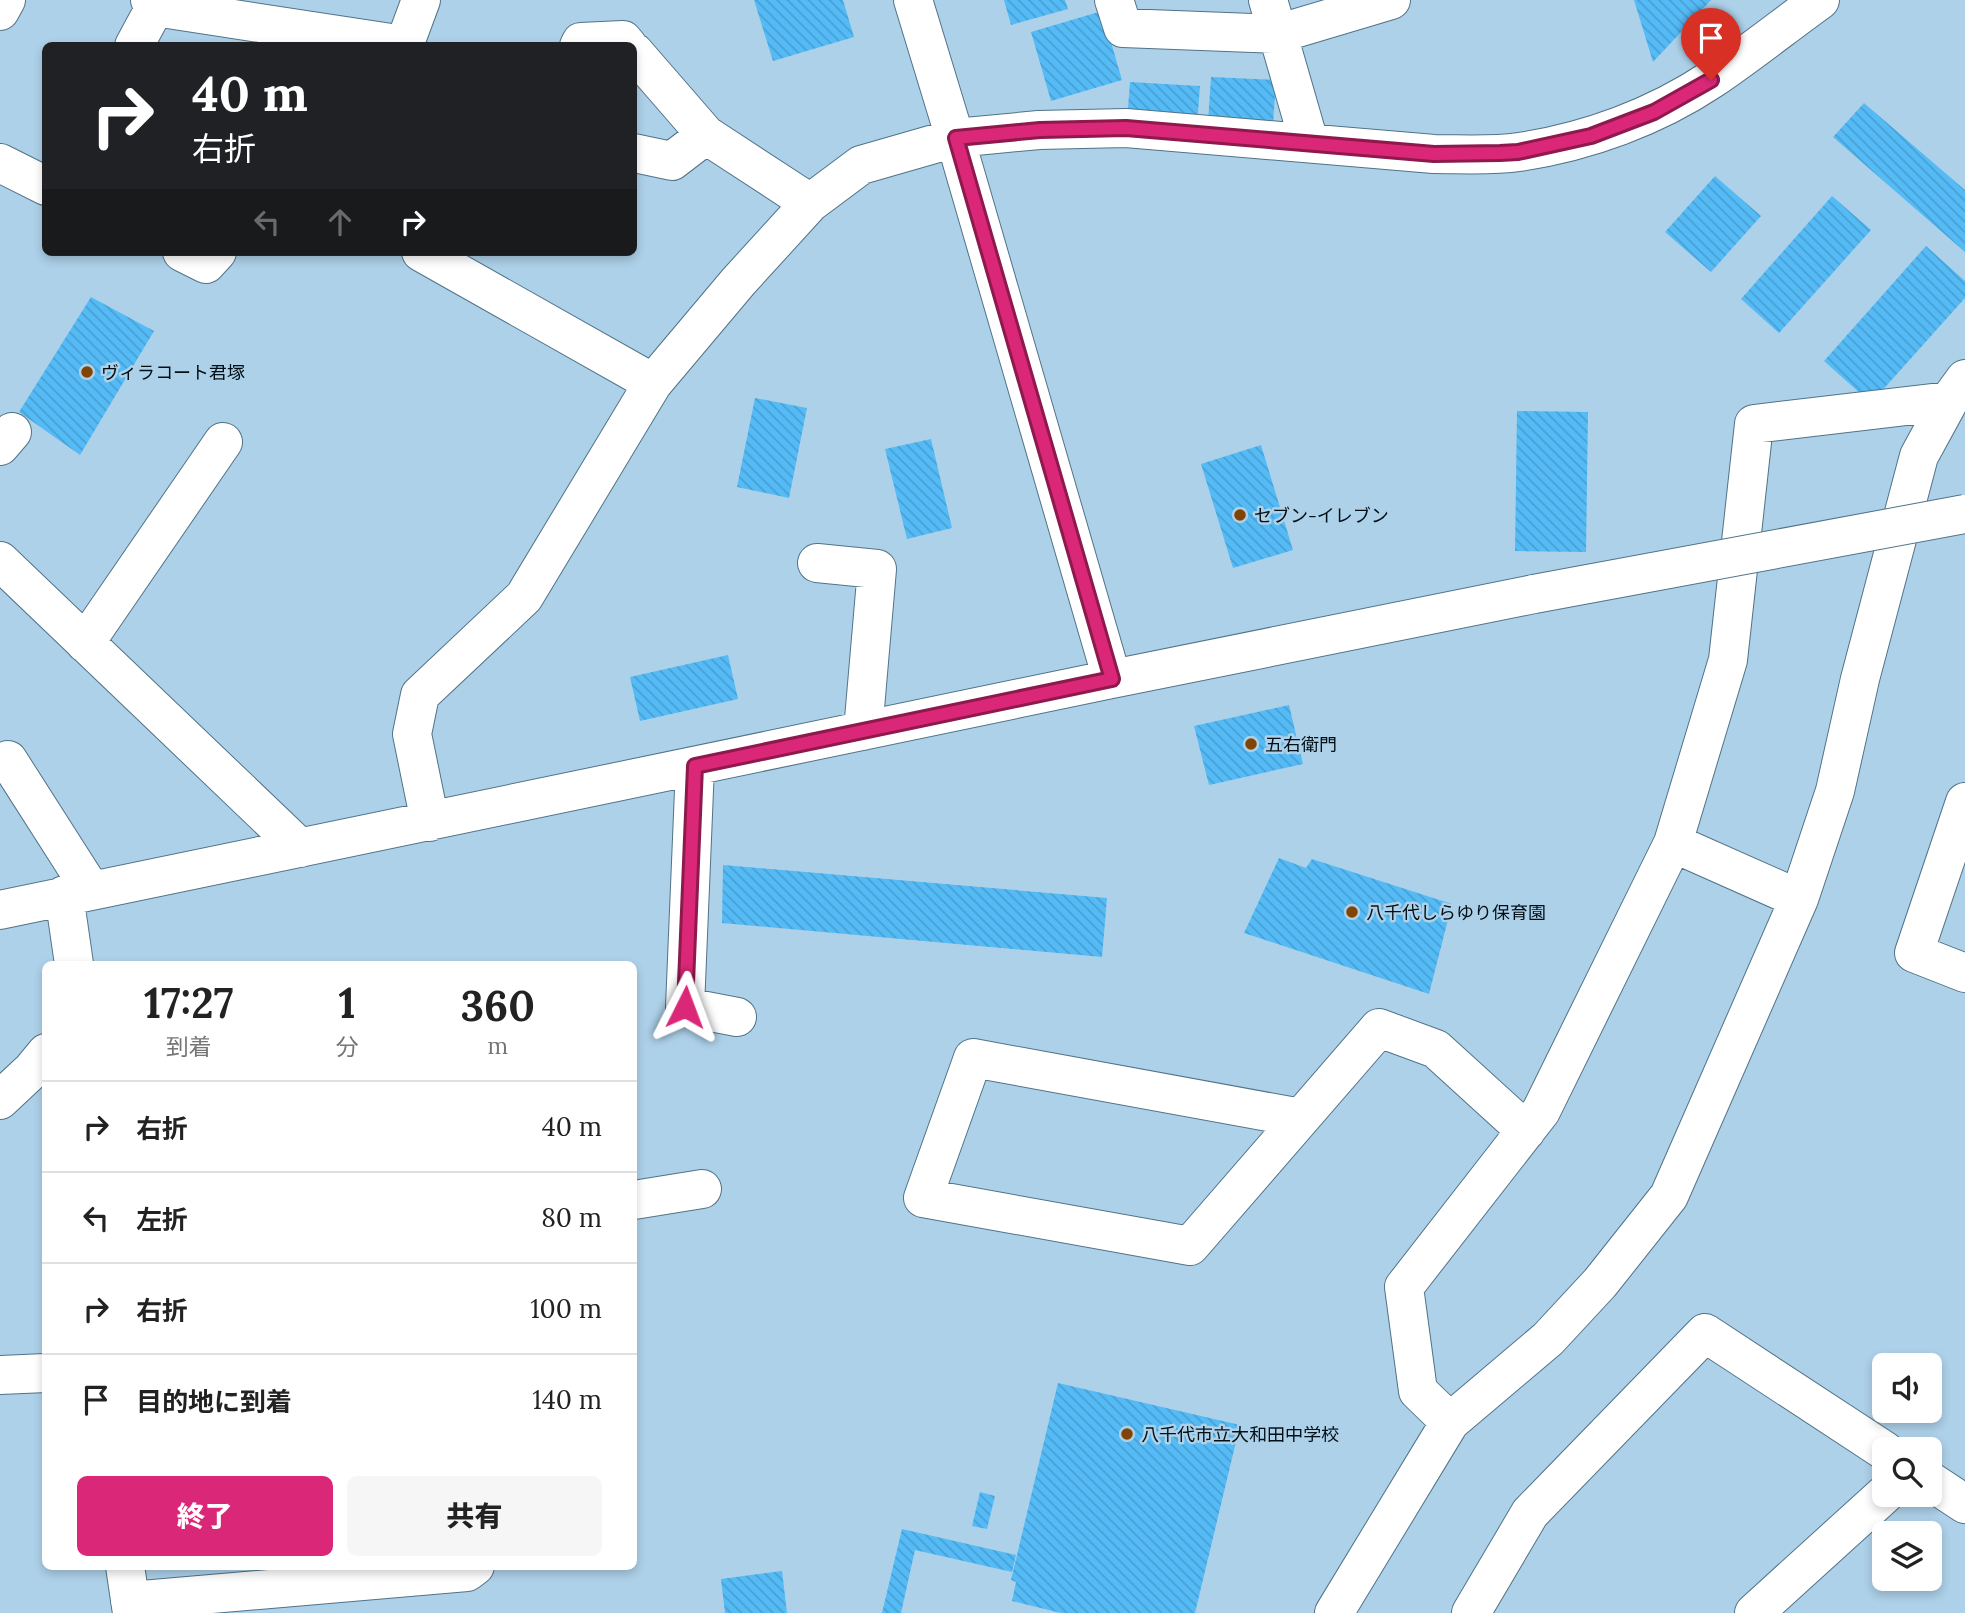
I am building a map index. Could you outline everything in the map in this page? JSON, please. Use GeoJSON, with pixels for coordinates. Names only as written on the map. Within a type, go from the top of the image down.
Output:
{"type":"FeatureCollection","features":[{"type":"Feature","properties":{"kind":"street"},"geometry":{"type":"LineString","coordinates":[[0,11],[6,0]]}},
{"type":"Feature","properties":{"kind":"street"},"geometry":{"type":"LineString","coordinates":[[405,42],[421,0]]}},
{"type":"Feature","properties":{"kind":"street"},"geometry":{"type":"LineString","coordinates":[[913,0],[956,138],[1112,679]]}},
{"type":"Feature","properties":{"kind":"street"},"geometry":{"type":"LineString","coordinates":[[1114,0],[1123,29],[1273,17],[1391,0]]}},
{"type":"Feature","properties":{"kind":"street"},"geometry":{"type":"LineString","coordinates":[[430,822],[412,734],[420,695],[524,597],[653,383],[766,248],[810,203],[861,165],[956,138],[1040,130],[1126,128],[1434,154],[1481,155],[1518,152],[1591,136],[1654,112],[1711,80],[1820,0]]}},
{"type":"Feature","properties":{"kind":"street"},"geometry":{"type":"LineString","coordinates":[[136,42],[153,3],[386,42]]}},
{"type":"Feature","properties":{"kind":"street"},"geometry":{"type":"LineString","coordinates":[[1273,17],[1309,142]]}},
{"type":"Feature","properties":{"kind":"street"},"geometry":{"type":"LineString","coordinates":[[581,42],[625,42]]}},
{"type":"Feature","properties":{"kind":"street"},"geometry":{"type":"LineString","coordinates":[[637,55],[706,135],[810,203]]}},
{"type":"Feature","properties":{"kind":"street"},"geometry":{"type":"LineString","coordinates":[[637,154],[672,161],[706,135]]}},
{"type":"Feature","properties":{"kind":"street"},"geometry":{"type":"LineString","coordinates":[[0,163],[42,184]]}},
{"type":"Feature","properties":{"kind":"street"},"geometry":{"type":"LineString","coordinates":[[190,256],[206,264],[213,256]]}},
{"type":"Feature","properties":{"kind":"street"},"geometry":{"type":"LineString","coordinates":[[428,256],[653,383]]}},
{"type":"Feature","properties":{"kind":"street"},"geometry":{"type":"LineString","coordinates":[[1450,1422],[1418,1391],[1404,1287],[1541,1111],[1673,843],[1728,660],[1754,424],[1957,390]]}},
{"type":"Feature","properties":{"kind":"street"},"geometry":{"type":"LineString","coordinates":[[1334,1613],[1450,1422],[1548,1339],[1600,1283],[1669,1196],[1800,899],[1835,790],[1860,679],[1919,456],[1957,390]]}},
{"type":"Feature","properties":{"kind":"street"},"geometry":{"type":"LineString","coordinates":[[85,643],[223,442]]}},
{"type":"Feature","properties":{"kind":"street"},"geometry":{"type":"LineString","coordinates":[[0,910],[1112,679],[1534,594],[1965,514]]}},
{"type":"Feature","properties":{"kind":"street"},"geometry":{"type":"LineString","coordinates":[[0,561],[300,848]]}},
{"type":"Feature","properties":{"kind":"street"},"geometry":{"type":"LineString","coordinates":[[817,563],[877,569],[863,731]]}},
{"type":"Feature","properties":{"kind":"street"},"geometry":{"type":"LineString","coordinates":[[8,760],[78,892],[74,961]]}},
{"type":"Feature","properties":{"kind":"street"},"geometry":{"type":"LineString","coordinates":[[695,766],[685,1007],[737,1017]]}},
{"type":"Feature","properties":{"kind":"street"},"geometry":{"type":"LineString","coordinates":[[1965,802],[1914,953],[1965,973]]}},
{"type":"Feature","properties":{"kind":"street"},"geometry":{"type":"LineString","coordinates":[[1673,843],[1800,899]]}},
{"type":"Feature","properties":{"kind":"street"},"geometry":{"type":"LineString","coordinates":[[1301,1118],[973,1058],[923,1198],[1190,1246],[1301,1118],[1379,1028],[1436,1049],[1526,1131]]}},
{"type":"Feature","properties":{"kind":"street"},"geometry":{"type":"LineString","coordinates":[[0,1100],[41,1069]]}},
{"type":"Feature","properties":{"kind":"street"},"geometry":{"type":"LineString","coordinates":[[637,1200],[702,1189]]}},
{"type":"Feature","properties":{"kind":"street"},"geometry":{"type":"LineString","coordinates":[[1471,1613],[1530,1513],[1705,1333],[1872,1442]]}},
{"type":"Feature","properties":{"kind":"street"},"geometry":{"type":"LineString","coordinates":[[0,1375],[42,1373]]}},
{"type":"Feature","properties":{"kind":"street"},"geometry":{"type":"LineString","coordinates":[[1942,1489],[1965,1504]]}},
{"type":"Feature","properties":{"kind":"street"},"geometry":{"type":"LineString","coordinates":[[1754,1613],[1872,1506]]}},
{"type":"Feature","properties":{"kind":"street"},"geometry":{"type":"LineString","coordinates":[[129,1594],[470,1570]]}},
{"type":"Feature","properties":{"kind":"building"},"geometry":{"type":"Polygon","coordinates":[[[754,0],[843,0],[854,37],[773,61],[754,0]]]}},
{"type":"Feature","properties":{"kind":"building"},"geometry":{"type":"Polygon","coordinates":[[[1004,0],[1065,0],[1068,9],[1011,25],[1004,0]]]}},
{"type":"Feature","properties":{"kind":"building"},"geometry":{"type":"Polygon","coordinates":[[[1634,0],[1711,0],[1653,62],[1634,0]]]}},
{"type":"Feature","properties":{"kind":"building"},"geometry":{"type":"Polygon","coordinates":[[[1102,11],[1122,80],[1051,101],[1031,32],[1102,11]]]}},
{"type":"Feature","properties":{"kind":"building"},"geometry":{"type":"Polygon","coordinates":[[[1211,77],[1276,80],[1273,125],[1208,122],[1211,77]]]}},
{"type":"Feature","properties":{"kind":"building"},"geometry":{"type":"Polygon","coordinates":[[[1130,82],[1200,86],[1197,125],[1127,121],[1130,82]]]}},
{"type":"Feature","properties":{"kind":"building"},"geometry":{"type":"Polygon","coordinates":[[[1864,103],[1965,190],[1965,252],[1833,137],[1864,103]]]}},
{"type":"Feature","properties":{"kind":"building"},"geometry":{"type":"Polygon","coordinates":[[[1715,176],[1761,216],[1711,272],[1665,232],[1715,176]]]}},
{"type":"Feature","properties":{"kind":"building"},"geometry":{"type":"Polygon","coordinates":[[[1832,196],[1871,230],[1779,333],[1741,299],[1832,196]]]}},
{"type":"Feature","properties":{"kind":"building"},"geometry":{"type":"Polygon","coordinates":[[[1926,246],[1965,281],[1965,298],[1871,403],[1824,361],[1926,246]]]}},
{"type":"Feature","properties":{"kind":"building","name":"ヴィラコート君塚"},"geometry":{"type":"Polygon","coordinates":[[[91,297],[154,331],[80,455],[19,412],[91,297]]]}},
{"type":"Feature","properties":{"kind":"building"},"geometry":{"type":"Polygon","coordinates":[[[755,398],[807,408],[789,498],[737,487],[755,398]]]}},
{"type":"Feature","properties":{"kind":"building"},"geometry":{"type":"Polygon","coordinates":[[[1517,411],[1588,412],[1586,552],[1515,551],[1517,411]]]}},
{"type":"Feature","properties":{"kind":"building"},"geometry":{"type":"Polygon","coordinates":[[[931,439],[952,528],[907,539],[885,449],[931,439]]]}},
{"type":"Feature","properties":{"kind":"building"},"geometry":{"type":"Polygon","coordinates":[[[1261,445],[1293,550],[1233,568],[1201,464],[1261,445]]]}},
{"type":"Feature","properties":{"kind":"building"},"geometry":{"type":"Polygon","coordinates":[[[728,655],[738,699],[640,721],[630,677],[728,655]]]}},
{"type":"Feature","properties":{"kind":"building"},"geometry":{"type":"Polygon","coordinates":[[[1289,705],[1303,764],[1209,785],[1194,726],[1289,705]]]}},
{"type":"Feature","properties":{"kind":"building"},"geometry":{"type":"Polygon","coordinates":[[[1279,858],[1306,868],[1312,859],[1452,904],[1429,994],[1244,933],[1279,858]]]}},
{"type":"Feature","properties":{"kind":"building"},"geometry":{"type":"Polygon","coordinates":[[[723,865],[1107,898],[1102,957],[722,923],[723,865]]]}},
{"type":"Feature","properties":{"kind":"building"},"geometry":{"type":"Polygon","coordinates":[[[1058,1383],[1240,1425],[1195,1613],[1061,1613],[1012,1601],[1016,1582],[1011,1580],[1058,1383]]]}},
{"type":"Feature","properties":{"kind":"building"},"geometry":{"type":"Polygon","coordinates":[[[980,1492],[995,1496],[987,1529],[972,1526],[980,1492]]]}},
{"type":"Feature","properties":{"kind":"building"},"geometry":{"type":"Polygon","coordinates":[[[902,1529],[1016,1555],[1012,1572],[915,1550],[901,1613],[882,1613],[902,1529]]]}},
{"type":"Feature","properties":{"kind":"building"},"geometry":{"type":"Polygon","coordinates":[[[782,1571],[787,1613],[725,1613],[721,1579],[782,1571]]]}},
{"type":"Feature","properties":{"kind":"place","name":"ヴィラコート君塚"},"geometry":{"type":"Point","coordinates":[87,372]}},
{"type":"Feature","properties":{"kind":"place","name":"セブン-イレブン"},"geometry":{"type":"Point","coordinates":[1240,515]}},
{"type":"Feature","properties":{"kind":"place","name":"五右衛門"},"geometry":{"type":"Point","coordinates":[1251,744]}},
{"type":"Feature","properties":{"kind":"place","name":"八千代しらゆり保育園"},"geometry":{"type":"Point","coordinates":[1352,912]}},
{"type":"Feature","properties":{"kind":"place","name":"八千代市立大和田中学校"},"geometry":{"type":"Point","coordinates":[1127,1434]}},
{"type":"Feature","properties":{"kind":"route"},"geometry":{"type":"LineString","coordinates":[[685,1007],[695,766],[1112,679],[956,138],[1040,130],[1126,128],[1434,154],[1481,155],[1518,152],[1591,136],[1654,112],[1711,80]]}}]}
